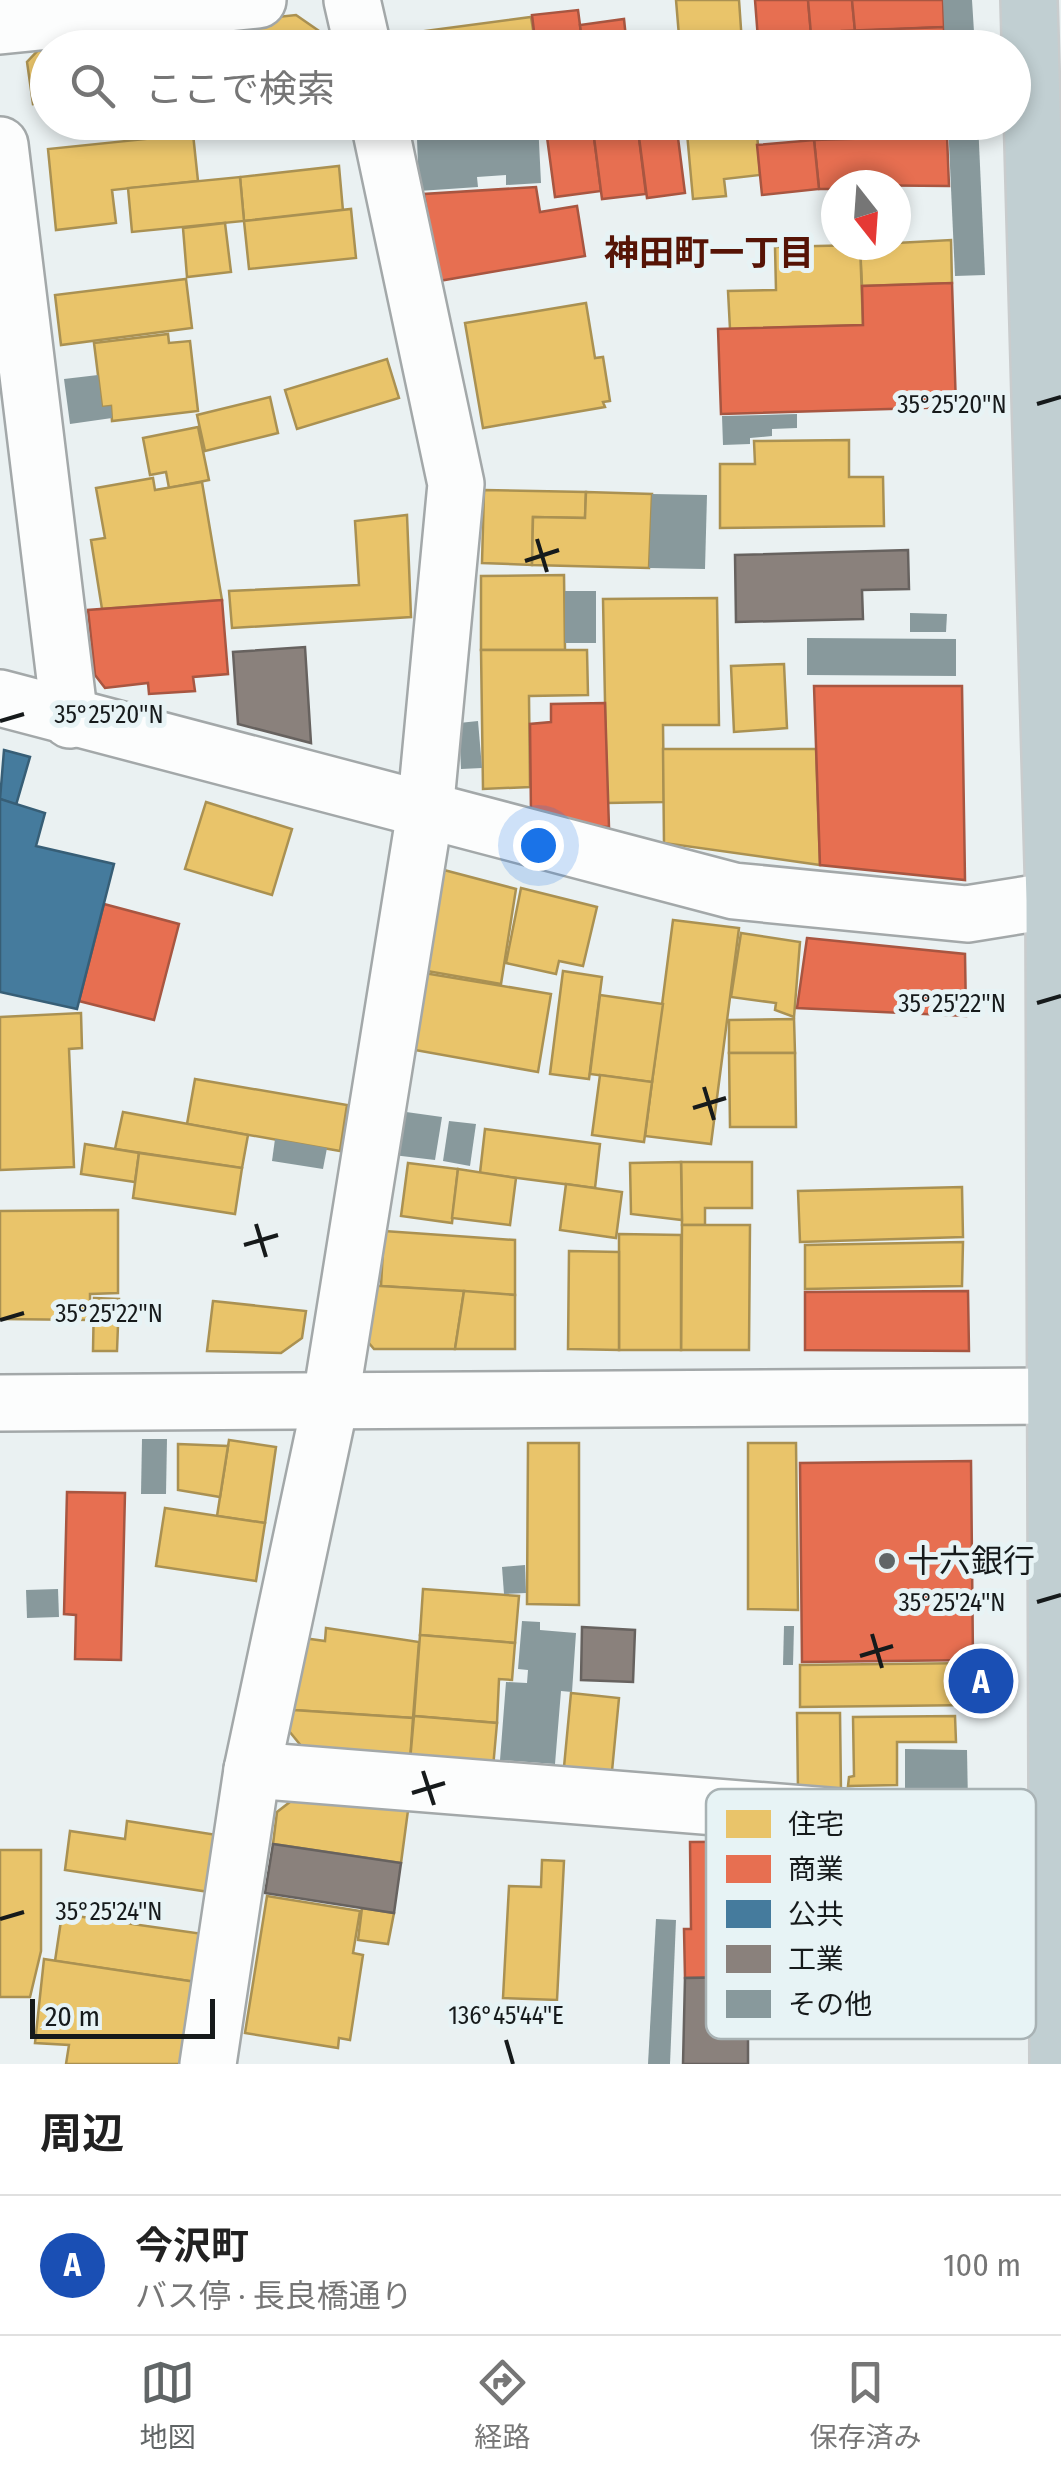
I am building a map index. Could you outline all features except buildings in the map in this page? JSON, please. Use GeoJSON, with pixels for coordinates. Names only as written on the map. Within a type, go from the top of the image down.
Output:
{"type":"FeatureCollection","features":[{"type":"Feature","properties":{"kind":"highway"},"geometry":{"type":"LineString","coordinates":[[1029,0],[1030,30]]}},
{"type":"Feature","properties":{"kind":"highway"},"geometry":{"type":"LineString","coordinates":[[1031,62],[1058,900],[1059,1396],[1054,1834],[1058,2064]]}},
{"type":"Feature","properties":{"kind":"street"},"geometry":{"type":"LineString","coordinates":[[0,26],[258,0]]}},
{"type":"Feature","properties":{"kind":"street"},"geometry":{"type":"LineString","coordinates":[[352,0],[358,30]]}},
{"type":"Feature","properties":{"kind":"street"},"geometry":{"type":"LineString","coordinates":[[208,2064],[252,1770],[330,1404],[425,812],[456,484],[382,140]]}},
{"type":"Feature","properties":{"kind":"street"},"geometry":{"type":"LineString","coordinates":[[0,145],[70,720]]}},
{"type":"Feature","properties":{"kind":"street"},"geometry":{"type":"LineString","coordinates":[[0,698],[70,720],[734,891],[967,914],[1058,900]]}},
{"type":"Feature","properties":{"kind":"street"},"geometry":{"type":"LineString","coordinates":[[0,1403],[330,1404],[1059,1396]]}},
{"type":"Feature","properties":{"kind":"street"},"geometry":{"type":"LineString","coordinates":[[252,1770],[706,1806]]}},
{"type":"Feature","properties":{"kind":"street"},"geometry":{"type":"LineString","coordinates":[[1036,1833],[1054,1834]]}},
{"type":"Feature","properties":{"kind":"place","name":"十六銀行"},"geometry":{"type":"Point","coordinates":[887,1561]}},
{"type":"Feature","properties":{"kind":"place","name":"今沢町"},"geometry":{"type":"Point","coordinates":[981,1681]}},
{"type":"Feature","properties":{"kind":"district","name":"神田町一丁目"},"geometry":{"type":"Point","coordinates":[709,253]}}]}
